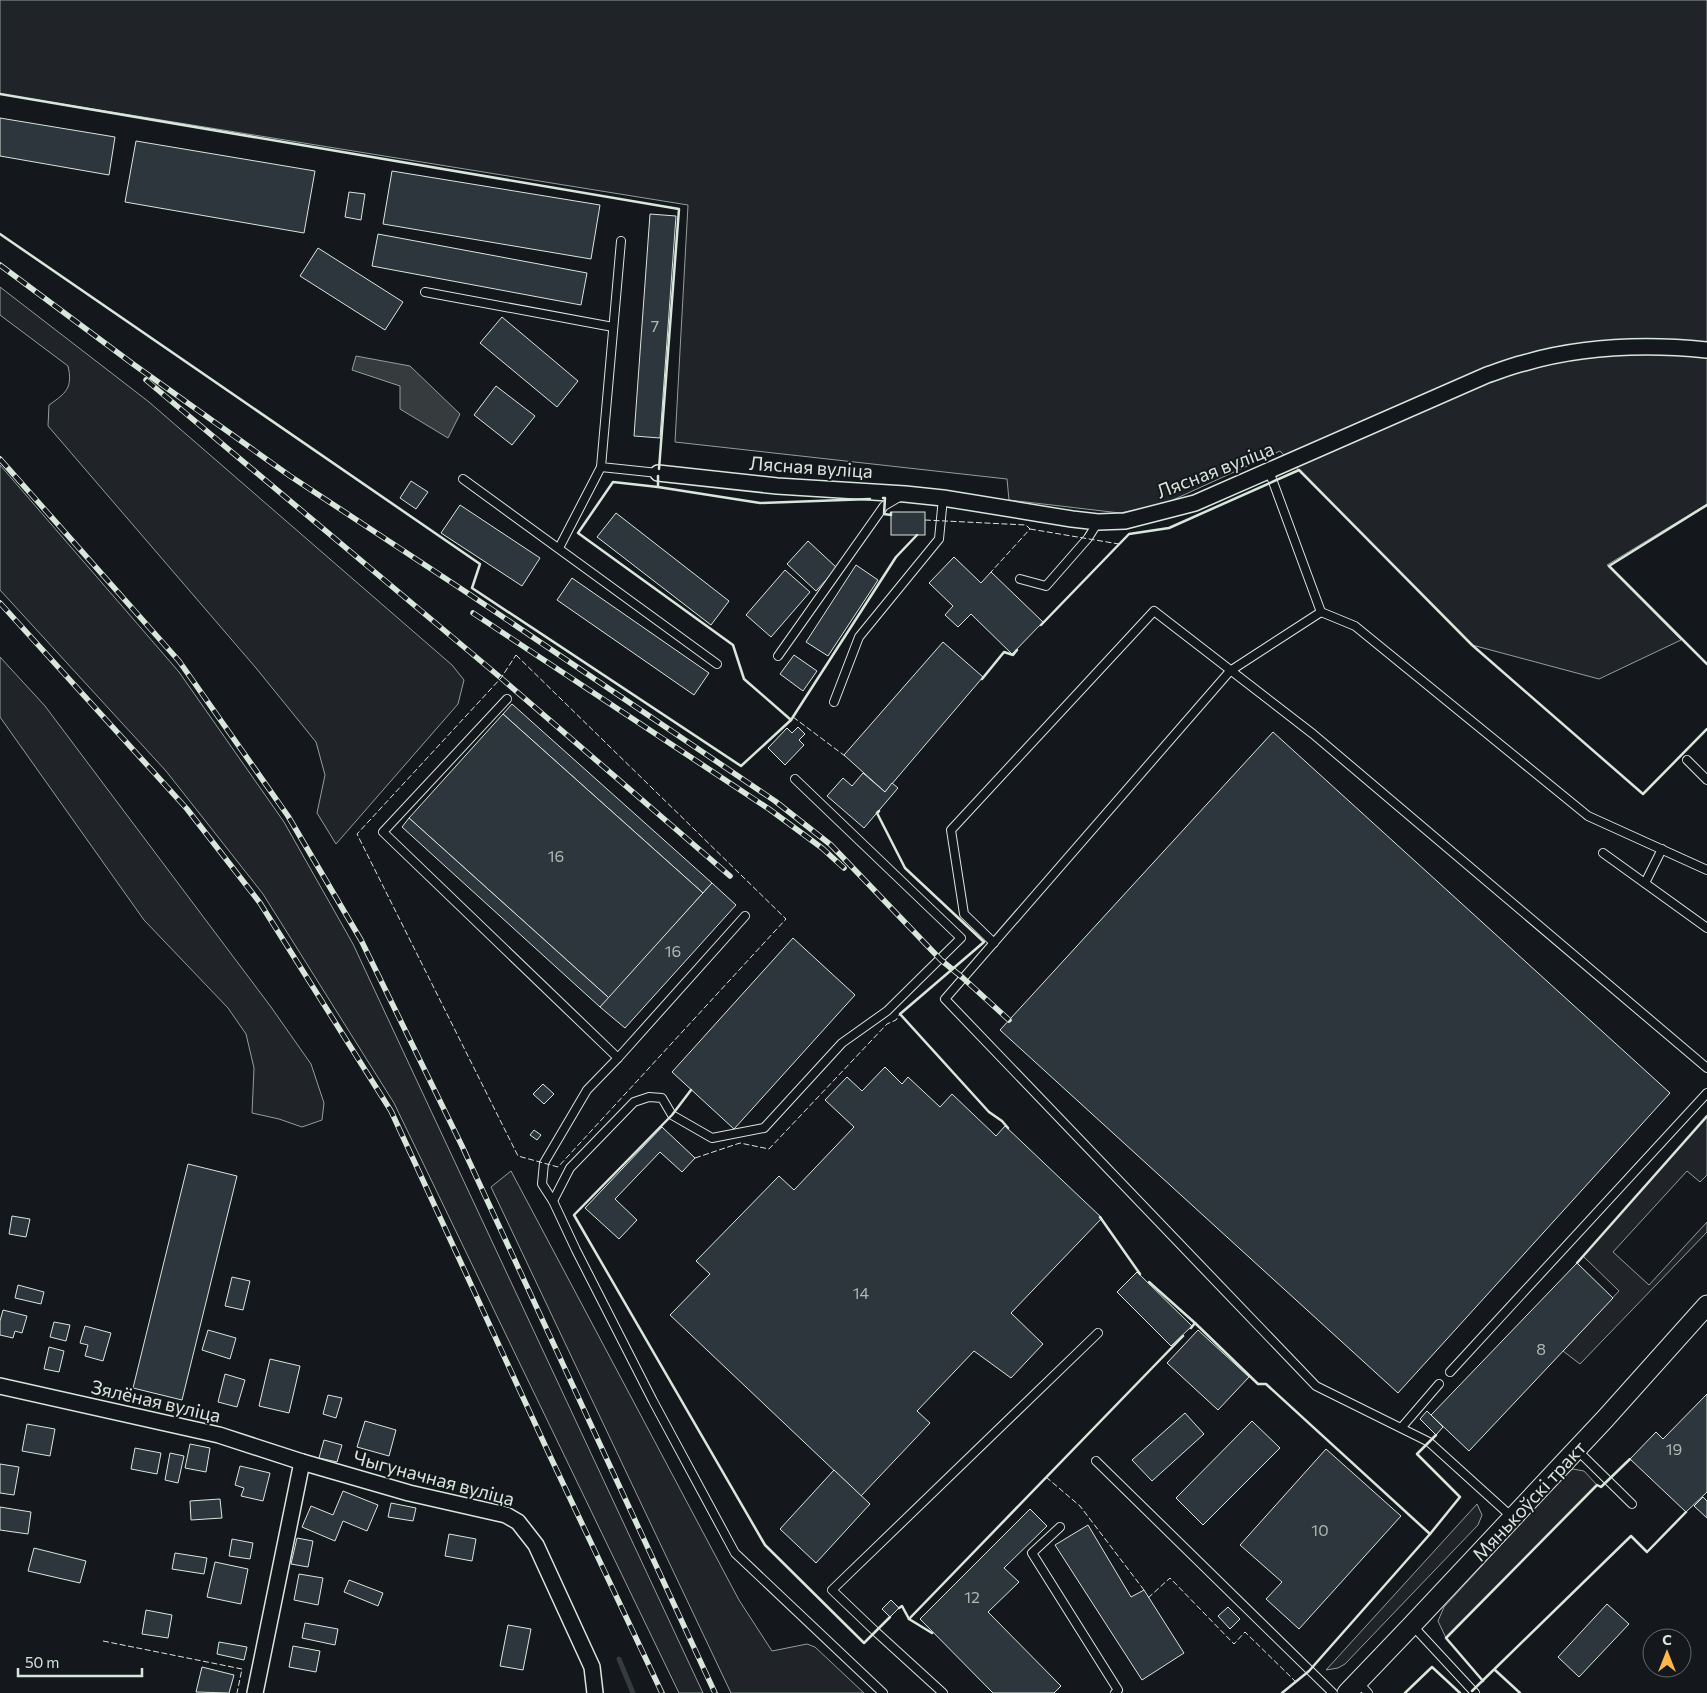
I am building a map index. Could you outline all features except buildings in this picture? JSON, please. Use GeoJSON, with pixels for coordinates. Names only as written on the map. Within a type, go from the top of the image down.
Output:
{"type":"FeatureCollection","features":[{"type":"Feature","properties":{"kind":"street","name":"Лясная вуліца"},"geometry":{"type":"LineString","coordinates":[[658,473],[776,486],[943,498],[1072,519],[1098,522],[1125,521],[1195,503],[1487,375],[1524,362],[1614,348],[1657,346],[1707,350]]}},
{"type":"Feature","properties":{"kind":"street","name":"Мянькоўскі тракт"},"geometry":{"type":"LineString","coordinates":[[1358,1689],[1412,1625],[1577,1450],[1707,1305]]}},
{"type":"Feature","properties":{"kind":"street","name":"Зялёная вуліца"},"geometry":{"type":"LineString","coordinates":[[0,1386],[219,1435],[302,1462]]}},
{"type":"Feature","properties":{"kind":"street"},"geometry":{"type":"LineString","coordinates":[[255,1693],[302,1462]]}},
{"type":"Feature","properties":{"kind":"street","name":"Чыгуначная вуліца"},"geometry":{"type":"LineString","coordinates":[[302,1462],[409,1492],[506,1515],[518,1522],[536,1545],[592,1667],[595,1693]]}},
{"type":"Feature","properties":{"kind":"lane"},"geometry":{"type":"LineString","coordinates":[[559,548],[601,467],[622,241]]}},
{"type":"Feature","properties":{"kind":"lane"},"geometry":{"type":"LineString","coordinates":[[425,292],[614,327]]}},
{"type":"Feature","properties":{"kind":"lane"},"geometry":{"type":"LineString","coordinates":[[601,467],[658,473]]}},
{"type":"Feature","properties":{"kind":"lane"},"geometry":{"type":"LineString","coordinates":[[1269,471],[1321,612],[1355,626],[1588,816],[1707,870]]}},
{"type":"Feature","properties":{"kind":"lane"},"geometry":{"type":"LineString","coordinates":[[463,479],[717,664]]}},
{"type":"Feature","properties":{"kind":"lane"},"geometry":{"type":"LineString","coordinates":[[778,656],[884,506],[904,494]]}},
{"type":"Feature","properties":{"kind":"lane"},"geometry":{"type":"LineString","coordinates":[[834,702],[859,637],[939,539],[943,498]]}},
{"type":"Feature","properties":{"kind":"lane"},"geometry":{"type":"LineString","coordinates":[[1020,579],[1046,586],[1088,538],[1098,522]]}},
{"type":"Feature","properties":{"kind":"lane"},"geometry":{"type":"LineString","coordinates":[[994,943],[964,914],[951,830],[1154,611],[1313,734],[1707,1068]]}},
{"type":"Feature","properties":{"kind":"lane"},"geometry":{"type":"LineString","coordinates":[[1321,612],[1230,671],[945,999],[1316,1386],[1429,1442],[1512,1518]]}},
{"type":"Feature","properties":{"kind":"lane"},"geometry":{"type":"LineString","coordinates":[[507,699],[383,832],[618,1058]]}},
{"type":"Feature","properties":{"kind":"lane"},"geometry":{"type":"LineString","coordinates":[[1687,760],[1707,780]]}},
{"type":"Feature","properties":{"kind":"lane"},"geometry":{"type":"LineString","coordinates":[[554,1201],[570,1168],[634,1102],[649,1097],[662,1098],[672,1115],[712,1138],[764,1128],[842,1042],[887,1011],[961,938],[795,779]]}},
{"type":"Feature","properties":{"kind":"lane"},"geometry":{"type":"LineString","coordinates":[[1645,883],[1662,850]]}},
{"type":"Feature","properties":{"kind":"lane"},"geometry":{"type":"LineString","coordinates":[[1602,853],[1707,928]]}},
{"type":"Feature","properties":{"kind":"lane"},"geometry":{"type":"LineString","coordinates":[[745,916],[587,1090],[544,1163],[542,1184],[554,1201],[576,1250],[653,1401],[735,1553],[883,1693]]}},
{"type":"Feature","properties":{"kind":"lane"},"geometry":{"type":"LineString","coordinates":[[1450,1372],[1707,1093]]}},
{"type":"Feature","properties":{"kind":"lane"},"geometry":{"type":"LineString","coordinates":[[944,1693],[832,1590],[1098,1333]]}},
{"type":"Feature","properties":{"kind":"lane"},"geometry":{"type":"LineString","coordinates":[[1402,1428],[1439,1384]]}},
{"type":"Feature","properties":{"kind":"lane"},"geometry":{"type":"LineString","coordinates":[[1577,1450],[1632,1504]]}},
{"type":"Feature","properties":{"kind":"lane"},"geometry":{"type":"LineString","coordinates":[[1096,1461],[1333,1693]]}},
{"type":"Feature","properties":{"kind":"lane"},"geometry":{"type":"LineString","coordinates":[[1060,1527],[1032,1554],[1118,1690],[1115,1693]]}},
{"type":"Feature","properties":{"kind":"lane"},"geometry":{"type":"LineString","coordinates":[[1412,1625],[1475,1693]]}},
{"type":"Feature","properties":{"kind":"shaded area"},"geometry":{"type":"Polygon","coordinates":[[[0,0],[1707,0],[1707,504],[1607,565],[1681,640],[1599,679],[1472,645],[1280,451],[1164,504],[1120,513],[1009,500],[1007,479],[675,442],[688,205],[0,94],[0,0]]]}},
{"type":"Feature","properties":{"kind":"shaded area"},"geometry":{"type":"Polygon","coordinates":[[[0,287],[149,402],[452,665],[464,680],[458,704],[336,844],[317,813],[325,775],[316,742],[256,668],[48,426],[49,405],[64,393],[69,385],[68,366],[0,315],[0,287]]]}},
{"type":"Feature","properties":{"kind":"shaded area"},"geometry":{"type":"Polygon","coordinates":[[[356,356],[410,366],[460,414],[448,438],[400,409],[400,386],[352,370],[356,356]]]}},
{"type":"Feature","properties":{"kind":"shaded area"},"geometry":{"type":"Polygon","coordinates":[[[0,465],[179,672],[284,822],[353,944],[703,1693],[679,1693],[394,1103],[263,894],[166,771],[0,590],[0,465]]]}},
{"type":"Feature","properties":{"kind":"shaded area"},"geometry":{"type":"Polygon","coordinates":[[[0,657],[45,706],[271,1007],[311,1064],[324,1103],[322,1120],[302,1127],[279,1119],[252,1113],[254,1068],[246,1034],[228,1008],[144,920],[0,717],[0,657]]]}},
{"type":"Feature","properties":{"kind":"shaded area"},"geometry":{"type":"Polygon","coordinates":[[[1707,1116],[1707,1175],[1700,1182],[1687,1171],[1613,1252],[1649,1285],[1707,1222],[1707,1232],[1580,1364],[1563,1351],[1619,1291],[1583,1256],[1707,1116]]]}},
{"type":"Feature","properties":{"kind":"shaded area"},"geometry":{"type":"Polygon","coordinates":[[[511,1171],[739,1600],[772,1651],[807,1644],[815,1647],[864,1693],[731,1693],[491,1187],[511,1171]]]}},
{"type":"Feature","properties":{"kind":"shaded area"},"geometry":{"type":"Polygon","coordinates":[[[1573,1469],[1584,1471],[1597,1485],[1446,1638],[1438,1621],[1444,1607],[1569,1471],[1573,1469]]]}},
{"type":"Feature","properties":{"kind":"shaded area"},"geometry":{"type":"Polygon","coordinates":[[[1477,1504],[1482,1515],[1478,1525],[1345,1664],[1338,1668],[1326,1670],[1477,1504]]]}},
{"type":"Feature","properties":{"kind":"waterway"},"geometry":{"type":"LineString","coordinates":[[619,1659],[633,1693]]}},
{"type":"Feature","properties":{"kind":"railway"},"geometry":{"type":"LineString","coordinates":[[0,265],[133,364],[290,476],[466,592],[775,801],[831,845],[941,960],[1009,1020]]}},
{"type":"Feature","properties":{"kind":"railway"},"geometry":{"type":"LineString","coordinates":[[146,380],[501,678],[730,876]]}},
{"type":"Feature","properties":{"kind":"railway"},"geometry":{"type":"LineString","coordinates":[[0,459],[179,661],[288,816],[361,940],[462,1146],[715,1693]]}},
{"type":"Feature","properties":{"kind":"railway"},"geometry":{"type":"LineString","coordinates":[[0,603],[187,809],[260,903],[391,1111],[662,1693]]}},
{"type":"Feature","properties":{"kind":"railway"},"geometry":{"type":"LineString","coordinates":[[473,613],[769,809],[822,848],[844,868]]}},
{"type":"Feature","properties":{"kind":"fence"},"geometry":{"type":"LineString","coordinates":[[925,520],[1026,525],[1030,529],[991,572]]}},
{"type":"Feature","properties":{"kind":"fence"},"geometry":{"type":"LineString","coordinates":[[1030,529],[1119,544]]}},
{"type":"Feature","properties":{"kind":"fence"},"geometry":{"type":"LineString","coordinates":[[516,655],[786,919],[558,1167],[518,1156],[357,834],[501,678],[516,655]]}},
{"type":"Feature","properties":{"kind":"fence"},"geometry":{"type":"LineString","coordinates":[[793,717],[845,756]]}},
{"type":"Feature","properties":{"kind":"fence"},"geometry":{"type":"LineString","coordinates":[[695,1158],[740,1143],[769,1149],[887,1024],[896,1020],[900,1014]]}},
{"type":"Feature","properties":{"kind":"fence"},"geometry":{"type":"LineString","coordinates":[[1046,1477],[1080,1506],[1144,1590]]}},
{"type":"Feature","properties":{"kind":"fence"},"geometry":{"type":"LineString","coordinates":[[1148,1598],[1170,1578],[1234,1644],[1245,1632],[1296,1682]]}},
{"type":"Feature","properties":{"kind":"fence"},"geometry":{"type":"LineString","coordinates":[[103,1641],[242,1669],[237,1693]]}},
{"type":"Feature","properties":{"kind":"wall"},"geometry":{"type":"LineString","coordinates":[[0,94],[679,209],[659,469]]}},
{"type":"Feature","properties":{"kind":"wall"},"geometry":{"type":"LineString","coordinates":[[0,234],[480,564],[472,588],[741,766],[791,720],[896,557],[917,535]]}},
{"type":"Feature","properties":{"kind":"wall"},"geometry":{"type":"LineString","coordinates":[[1041,625],[1129,534],[1169,528],[1299,470],[1472,645],[1643,794],[1707,729]]}},
{"type":"Feature","properties":{"kind":"wall"},"geometry":{"type":"LineString","coordinates":[[658,476],[658,487],[760,503],[870,499]]}},
{"type":"Feature","properties":{"kind":"wall"},"geometry":{"type":"LineString","coordinates":[[658,487],[613,482],[578,533],[733,645],[744,679],[791,720]]}},
{"type":"Feature","properties":{"kind":"wall"},"geometry":{"type":"LineString","coordinates":[[883,498],[885,498],[884,514],[891,515],[891,513]]}},
{"type":"Feature","properties":{"kind":"wall"},"geometry":{"type":"LineString","coordinates":[[1707,505],[1609,566],[1707,664]]}},
{"type":"Feature","properties":{"kind":"wall"},"geometry":{"type":"LineString","coordinates":[[982,679],[1004,652],[1013,655],[1017,650]]}},
{"type":"Feature","properties":{"kind":"wall"},"geometry":{"type":"LineString","coordinates":[[879,811],[877,813],[905,868],[984,942],[900,1014],[989,1112],[1008,1128]]}},
{"type":"Feature","properties":{"kind":"wall"},"geometry":{"type":"LineString","coordinates":[[691,1090],[672,1115],[574,1215],[765,1545],[864,1643],[890,1617]]}},
{"type":"Feature","properties":{"kind":"wall"},"geometry":{"type":"LineString","coordinates":[[1577,1263],[1707,1116]]}},
{"type":"Feature","properties":{"kind":"wall"},"geometry":{"type":"LineString","coordinates":[[1100,1217],[1140,1274]]}},
{"type":"Feature","properties":{"kind":"wall"},"geometry":{"type":"LineString","coordinates":[[1149,1282],[1195,1323],[1191,1328]]}},
{"type":"Feature","properties":{"kind":"wall"},"geometry":{"type":"LineString","coordinates":[[1195,1323],[1258,1384],[1266,1384],[1430,1534],[1309,1671],[1282,1693]]}},
{"type":"Feature","properties":{"kind":"wall"},"geometry":{"type":"LineString","coordinates":[[899,1608],[902,1606],[909,1619],[1183,1336]]}},
{"type":"Feature","properties":{"kind":"wall"},"geometry":{"type":"LineString","coordinates":[[1430,1534],[1460,1497],[1417,1454],[1436,1435]]}},
{"type":"Feature","properties":{"kind":"wall"},"geometry":{"type":"LineString","coordinates":[[1483,1681],[1446,1638],[1597,1485],[1601,1487],[1630,1459]]}},
{"type":"Feature","properties":{"kind":"wall"},"geometry":{"type":"LineString","coordinates":[[1472,1691],[1631,1536],[1647,1552],[1686,1512]]}},
{"type":"Feature","properties":{"kind":"wall"},"geometry":{"type":"LineString","coordinates":[[909,1619],[932,1633]]}},
{"type":"Feature","properties":{"kind":"wall"},"geometry":{"type":"LineString","coordinates":[[1405,1693],[1432,1667],[1460,1693]]}},
{"type":"Feature","properties":{"kind":"wall"},"geometry":{"type":"LineString","coordinates":[[1495,1670],[1520,1693]]}}]}
